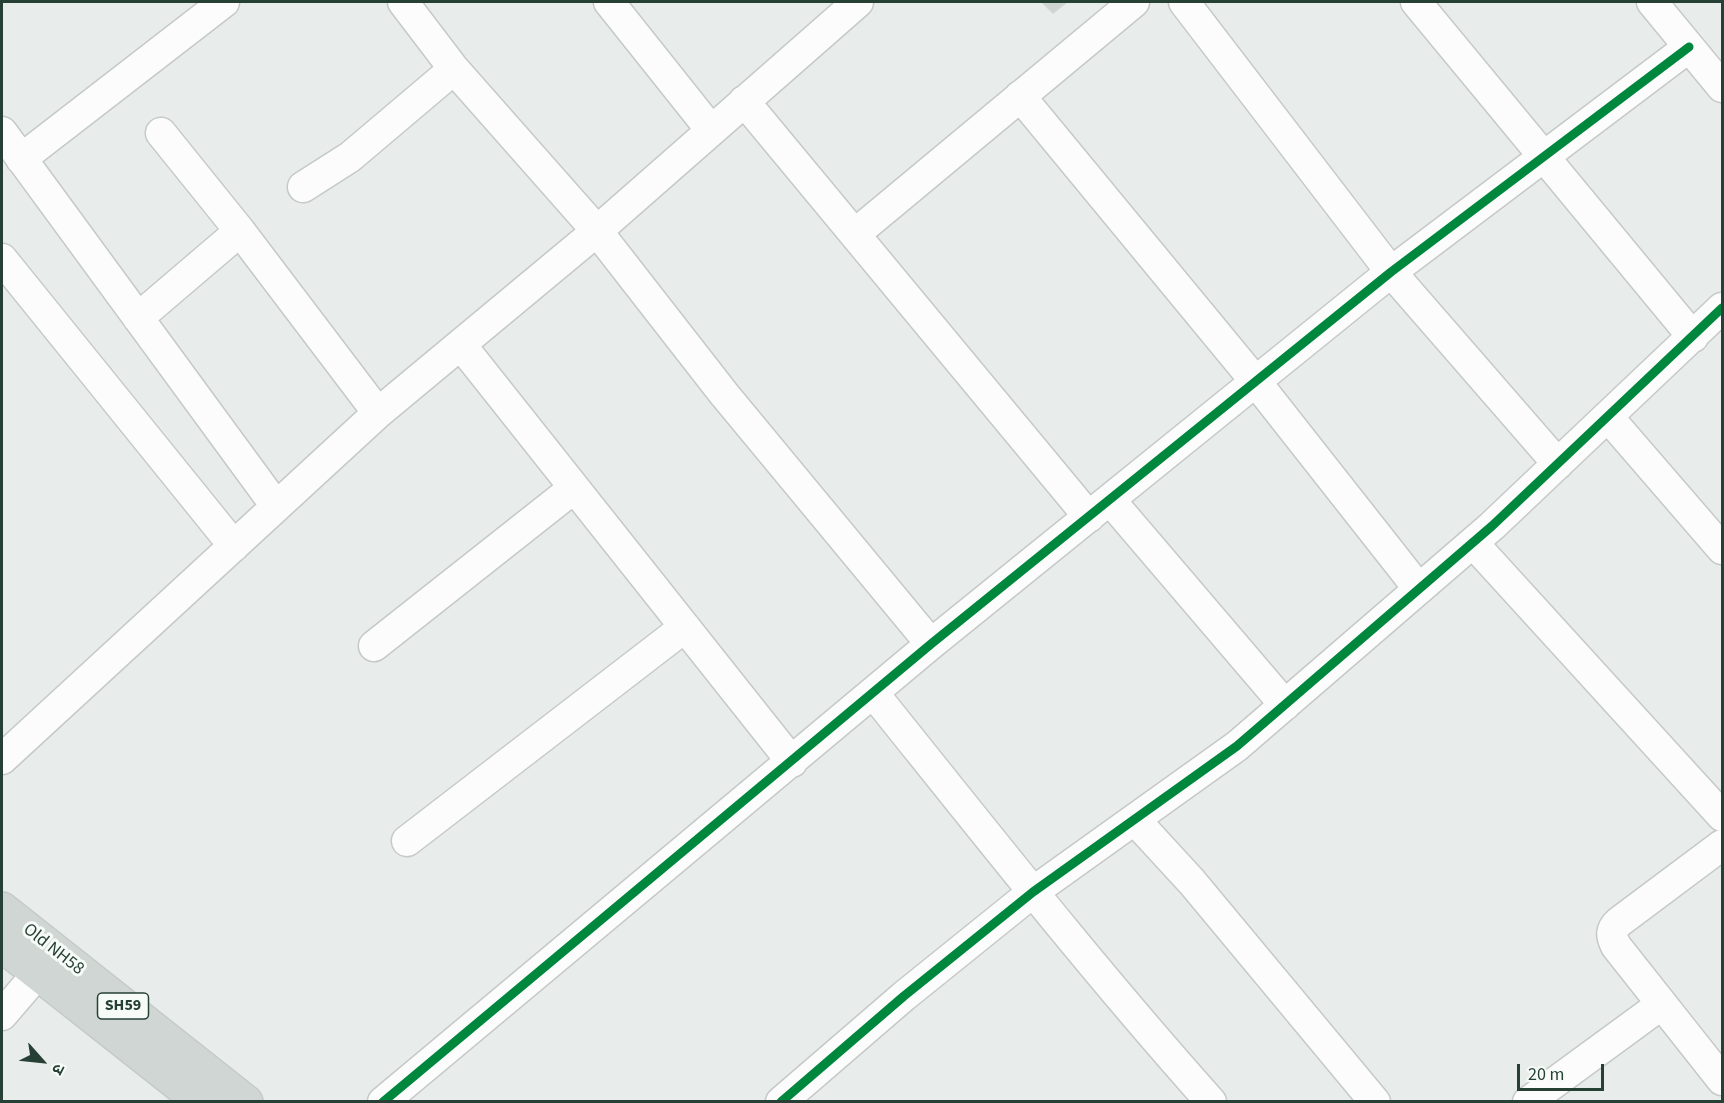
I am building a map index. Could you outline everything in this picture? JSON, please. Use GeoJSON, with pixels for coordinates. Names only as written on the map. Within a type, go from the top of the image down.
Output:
{"type":"FeatureCollection","features":[{"type":"Feature","properties":{"kind":"main road","name":"Old NH58"},"geometry":{"type":"LineString","coordinates":[[2,909],[246,1101]]}},
{"type":"Feature","properties":{"kind":"main road","name":"Old NH58"},"geometry":{"type":"LineString","coordinates":[[2,945],[201,1101]]}},
{"type":"Feature","properties":{"kind":"street"},"geometry":{"type":"LineString","coordinates":[[21,159],[224,2]]}},
{"type":"Feature","properties":{"kind":"street"},"geometry":{"type":"LineString","coordinates":[[403,2],[454,69],[597,231],[724,394],[932,644]]}},
{"type":"Feature","properties":{"kind":"street"},"geometry":{"type":"LineString","coordinates":[[609,2],[711,130]]}},
{"type":"Feature","properties":{"kind":"street"},"geometry":{"type":"LineString","coordinates":[[2,759],[378,413],[597,231],[858,2]]}},
{"type":"Feature","properties":{"kind":"street"},"geometry":{"type":"LineString","coordinates":[[855,234],[1134,2]]}},
{"type":"Feature","properties":{"kind":"street"},"geometry":{"type":"LineString","coordinates":[[1184,2],[1391,272],[1558,464]]}},
{"type":"Feature","properties":{"kind":"street"},"geometry":{"type":"LineString","coordinates":[[1416,2],[1693,337]]}},
{"type":"Feature","properties":{"kind":"street"},"geometry":{"type":"LineString","coordinates":[[1652,2],[1722,87]]}},
{"type":"Feature","properties":{"kind":"street"},"geometry":{"type":"LineString","coordinates":[[382,1101],[932,644],[1391,272],[1689,47]]}},
{"type":"Feature","properties":{"kind":"street"},"geometry":{"type":"LineString","coordinates":[[303,187],[350,157],[454,69]]}},
{"type":"Feature","properties":{"kind":"street"},"geometry":{"type":"LineString","coordinates":[[1020,96],[1256,382],[1419,589]]}},
{"type":"Feature","properties":{"kind":"street"},"geometry":{"type":"LineString","coordinates":[[744,100],[855,234],[1099,508],[1285,705]]}},
{"type":"Feature","properties":{"kind":"street"},"geometry":{"type":"LineString","coordinates":[[2,132],[276,506]]}},
{"type":"Feature","properties":{"kind":"street"},"geometry":{"type":"LineString","coordinates":[[161,134],[240,231],[378,413]]}},
{"type":"Feature","properties":{"kind":"street"},"geometry":{"type":"LineString","coordinates":[[138,318],[240,231]]}},
{"type":"Feature","properties":{"kind":"street"},"geometry":{"type":"LineString","coordinates":[[2,259],[234,546]]}},
{"type":"Feature","properties":{"kind":"street"},"geometry":{"type":"LineString","coordinates":[[781,1101],[904,996],[1033,892],[1237,746],[1473,543],[1722,308]]}},
{"type":"Feature","properties":{"kind":"street"},"geometry":{"type":"LineString","coordinates":[[461,345],[792,762]]}},
{"type":"Feature","properties":{"kind":"street"},"geometry":{"type":"LineString","coordinates":[[1608,417],[1722,549]]}},
{"type":"Feature","properties":{"kind":"street"},"geometry":{"type":"LineString","coordinates":[[374,646],[574,488]]}},
{"type":"Feature","properties":{"kind":"street"},"geometry":{"type":"LineString","coordinates":[[1473,543],[1722,816]]}},
{"type":"Feature","properties":{"kind":"street"},"geometry":{"type":"LineString","coordinates":[[407,841],[685,627]]}},
{"type":"Feature","properties":{"kind":"street"},"geometry":{"type":"LineString","coordinates":[[874,693],[1033,892],[1166,1051],[1211,1101]]}},
{"type":"Feature","properties":{"kind":"street"},"geometry":{"type":"LineString","coordinates":[[1135,820],[1192,882],[1375,1101]]}},
{"type":"Feature","properties":{"kind":"street"},"geometry":{"type":"LineString","coordinates":[[1722,845],[1619,922],[1612,931],[1611,937],[1722,1080]]}},
{"type":"Feature","properties":{"kind":"street"},"geometry":{"type":"LineString","coordinates":[[2,1015],[38,974]]}},
{"type":"Feature","properties":{"kind":"street"},"geometry":{"type":"LineString","coordinates":[[1528,1101],[1662,1004]]}},
{"type":"Feature","properties":{"kind":"building"},"geometry":{"type":"Polygon","coordinates":[[[1042,2],[1067,2],[1053,13],[1042,2]]]}},
{"type":"Feature","properties":{"kind":"cycle path"},"geometry":{"type":"LineString","coordinates":[[383,1102],[931,644],[1391,272],[1689,47]]}},
{"type":"Feature","properties":{"kind":"cycle path"},"geometry":{"type":"LineString","coordinates":[[781,1102],[904,996],[1033,892],[1237,746],[1492,526],[1722,308]]}}]}
